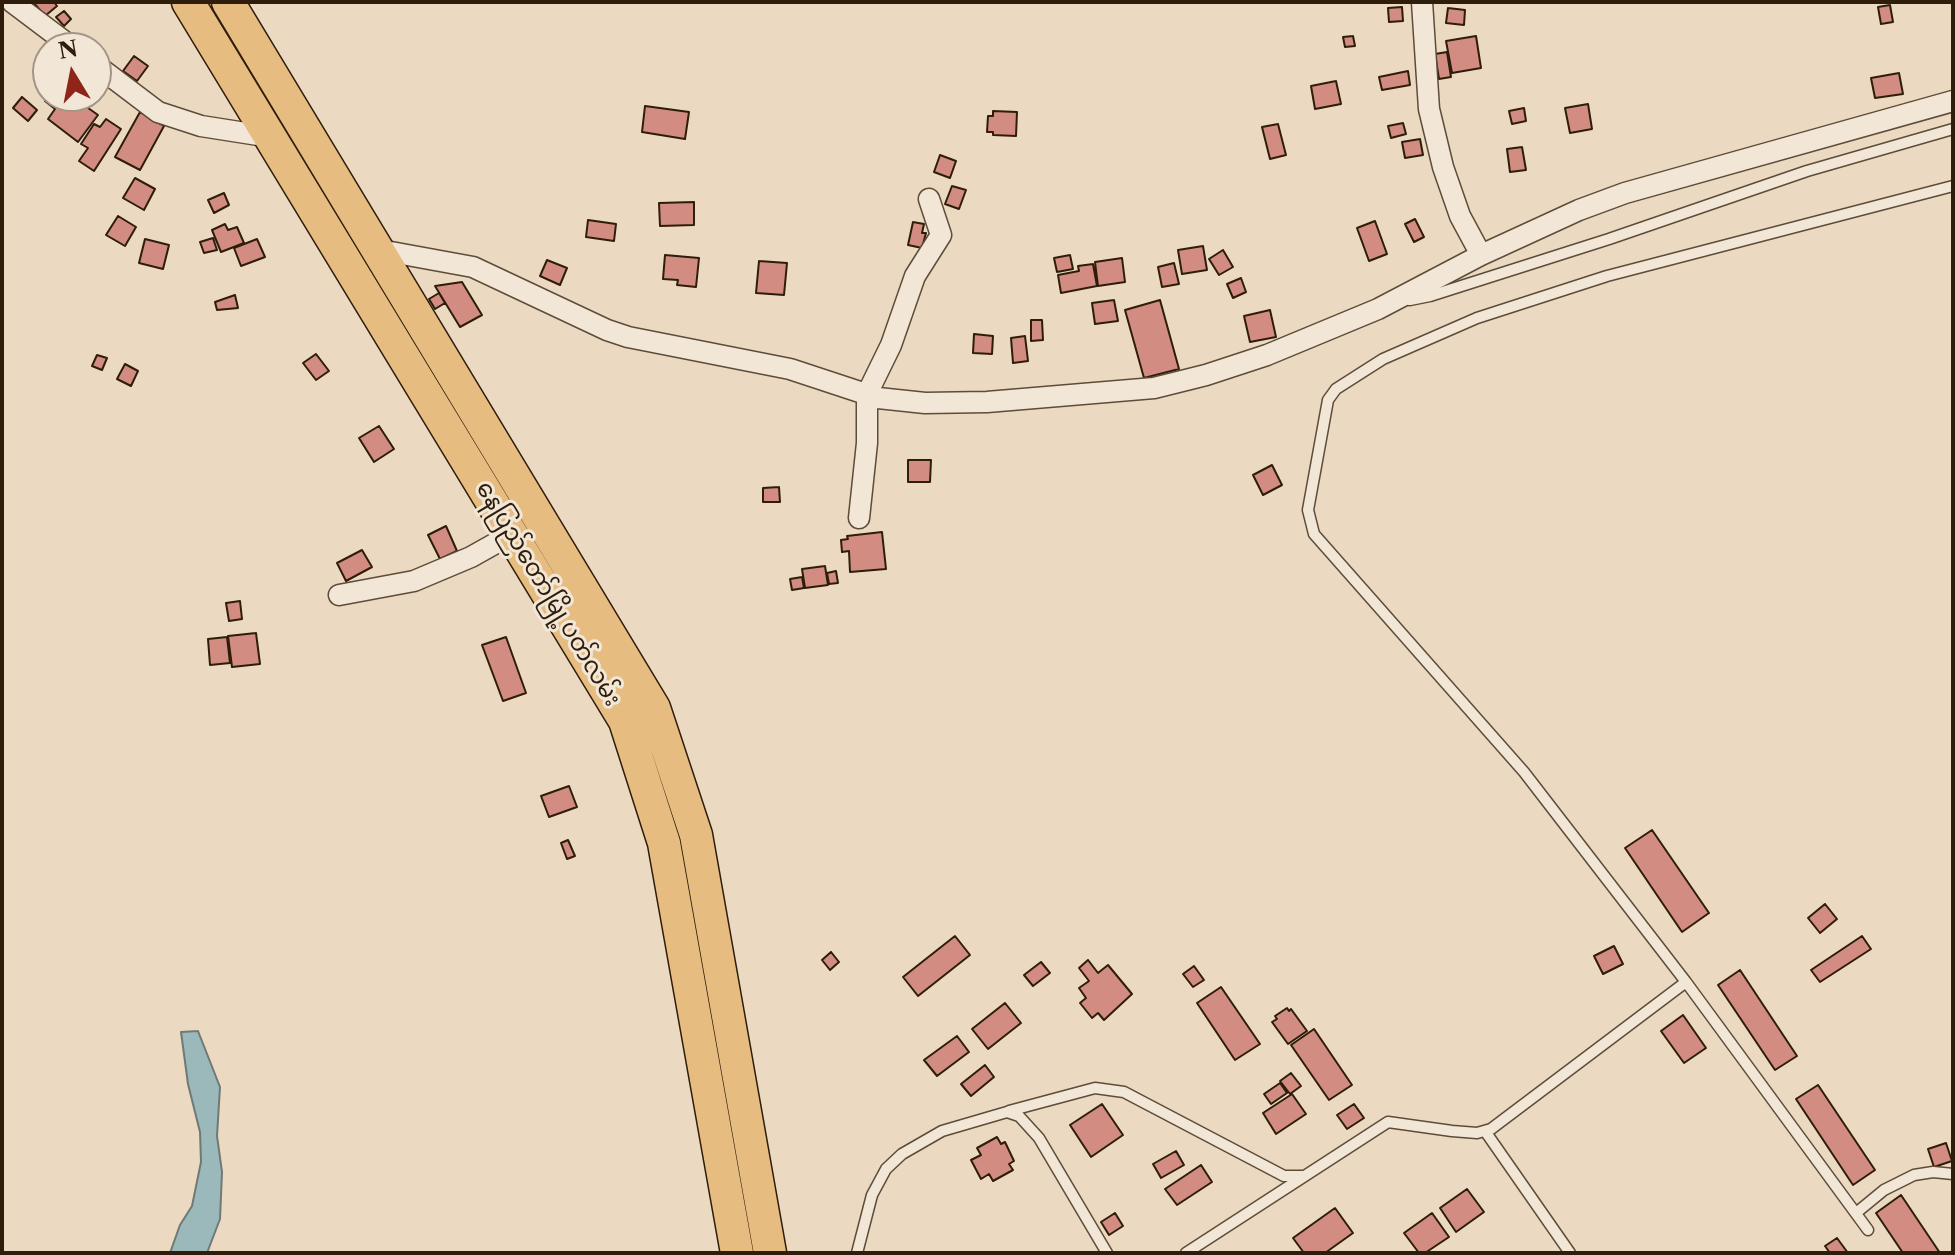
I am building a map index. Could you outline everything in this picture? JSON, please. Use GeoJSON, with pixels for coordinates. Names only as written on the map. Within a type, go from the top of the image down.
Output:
{"type":"FeatureCollection","features":[{"type":"Feature","properties":{"kind":"main road","name":"နေပြည်တော်မြို့ပတ်လမ်း"},"geometry":{"type":"LineString","coordinates":[[188,2],[625,721],[664,843],[737,1253]]}},
{"type":"Feature","properties":{"kind":"main road"},"geometry":{"type":"LineString","coordinates":[[228,2],[654,708],[696,835],[770,1253]]}},
{"type":"Feature","properties":{"kind":"street"},"geometry":{"type":"LineString","coordinates":[[12,2],[52,32]]}},
{"type":"Feature","properties":{"kind":"street"},"geometry":{"type":"LineString","coordinates":[[1422,2],[1429,109],[1443,167],[1460,216],[1481,255]]}},
{"type":"Feature","properties":{"kind":"street"},"geometry":{"type":"LineString","coordinates":[[112,77],[158,112],[201,126],[271,137]]}},
{"type":"Feature","properties":{"kind":"street"},"geometry":{"type":"LineString","coordinates":[[380,250],[473,267],[595,325],[628,337],[790,369],[867,394],[925,403],[987,402],[1154,388],[1267,355],[1388,304],[1481,255],[1579,210],[1625,193],[1953,101]]}},
{"type":"Feature","properties":{"kind":"street"},"geometry":{"type":"LineString","coordinates":[[859,518],[867,443],[867,394],[891,345],[915,276],[941,235],[929,199]]}},
{"type":"Feature","properties":{"kind":"street"},"geometry":{"type":"LineString","coordinates":[[339,595],[414,581],[471,557],[512,534]]}},
{"type":"Feature","properties":{"kind":"lane"},"geometry":{"type":"LineString","coordinates":[[1388,304],[1430,296],[1807,171],[1953,129]]}},
{"type":"Feature","properties":{"kind":"lane"},"geometry":{"type":"LineString","coordinates":[[1868,1230],[1686,982],[1524,772],[1314,534],[1308,510],[1328,400],[1336,389],[1383,359],[1477,318],[1607,276],[1953,186]]}},
{"type":"Feature","properties":{"kind":"lane"},"geometry":{"type":"LineString","coordinates":[[1186,1253],[1200,1248],[1388,1122],[1452,1131],[1485,1131],[1686,982]]}},
{"type":"Feature","properties":{"kind":"lane"},"geometry":{"type":"LineString","coordinates":[[857,1253],[872,1195],[886,1169],[902,1154],[942,1131],[1077,1091],[1095,1088],[1124,1092],[1284,1176],[1305,1176]]}},
{"type":"Feature","properties":{"kind":"lane"},"geometry":{"type":"LineString","coordinates":[[1007,1112],[1019,1116],[1039,1138],[1107,1253]]}},
{"type":"Feature","properties":{"kind":"lane"},"geometry":{"type":"LineString","coordinates":[[1485,1131],[1570,1253]]}},
{"type":"Feature","properties":{"kind":"lane"},"geometry":{"type":"LineString","coordinates":[[1856,1213],[1884,1190],[1914,1175],[1933,1172],[1953,1174]]}},
{"type":"Feature","properties":{"kind":"water"},"geometry":{"type":"Polygon","coordinates":[[[198,1031],[220,1087],[217,1136],[222,1172],[220,1219],[207,1253],[170,1253],[180,1225],[192,1206],[201,1162],[200,1132],[188,1084],[181,1032],[198,1031]]]}},
{"type":"Feature","properties":{"kind":"building"},"geometry":{"type":"Polygon","coordinates":[[[33,2],[54,2],[57,6],[45,16],[33,2]]]}},
{"type":"Feature","properties":{"kind":"building"},"geometry":{"type":"Polygon","coordinates":[[[1890,5],[1893,22],[1881,24],[1878,7],[1890,5]]]}},
{"type":"Feature","properties":{"kind":"building"},"geometry":{"type":"Polygon","coordinates":[[[1402,7],[1403,21],[1389,22],[1388,8],[1402,7]]]}},
{"type":"Feature","properties":{"kind":"building"},"geometry":{"type":"Polygon","coordinates":[[[1448,8],[1465,10],[1464,25],[1446,23],[1448,8]]]}},
{"type":"Feature","properties":{"kind":"building"},"geometry":{"type":"Polygon","coordinates":[[[64,11],[71,19],[64,26],[56,17],[64,11]]]}},
{"type":"Feature","properties":{"kind":"building"},"geometry":{"type":"Polygon","coordinates":[[[1353,36],[1355,46],[1345,47],[1343,37],[1353,36]]]}},
{"type":"Feature","properties":{"kind":"building"},"geometry":{"type":"Polygon","coordinates":[[[1476,36],[1481,68],[1452,73],[1446,41],[1476,36]]]}},
{"type":"Feature","properties":{"kind":"building"},"geometry":{"type":"Polygon","coordinates":[[[1447,52],[1451,77],[1439,79],[1435,54],[1447,52]]]}},
{"type":"Feature","properties":{"kind":"building"},"geometry":{"type":"Polygon","coordinates":[[[134,56],[148,66],[137,81],[123,71],[134,56]]]}},
{"type":"Feature","properties":{"kind":"building"},"geometry":{"type":"Polygon","coordinates":[[[1408,71],[1410,85],[1382,90],[1379,77],[1408,71]]]}},
{"type":"Feature","properties":{"kind":"building"},"geometry":{"type":"Polygon","coordinates":[[[1899,73],[1903,94],[1875,98],[1871,78],[1899,73]]]}},
{"type":"Feature","properties":{"kind":"building"},"geometry":{"type":"Polygon","coordinates":[[[1336,81],[1341,104],[1315,109],[1311,86],[1336,81]]]}},
{"type":"Feature","properties":{"kind":"building"},"geometry":{"type":"Polygon","coordinates":[[[22,97],[32,106],[32,112],[35,112],[28,121],[13,108],[22,97]]]}},
{"type":"Feature","properties":{"kind":"building"},"geometry":{"type":"Polygon","coordinates":[[[1588,104],[1592,129],[1570,133],[1565,108],[1588,104]]]}},
{"type":"Feature","properties":{"kind":"building"},"geometry":{"type":"Polygon","coordinates":[[[645,106],[689,112],[685,139],[642,132],[645,106]]]}},
{"type":"Feature","properties":{"kind":"building"},"geometry":{"type":"Polygon","coordinates":[[[1524,108],[1526,121],[1512,124],[1509,111],[1524,108]]]}},
{"type":"Feature","properties":{"kind":"building"},"geometry":{"type":"Polygon","coordinates":[[[993,111],[1017,112],[1016,136],[987,132],[988,116],[993,116],[993,111]]]}},
{"type":"Feature","properties":{"kind":"building"},"geometry":{"type":"Polygon","coordinates":[[[53,112],[94,112],[98,115],[78,142],[48,119],[53,112]]]}},
{"type":"Feature","properties":{"kind":"building"},"geometry":{"type":"Polygon","coordinates":[[[140,112],[164,126],[140,170],[115,157],[140,112]]]}},
{"type":"Feature","properties":{"kind":"building"},"geometry":{"type":"Polygon","coordinates":[[[106,119],[121,129],[94,171],[79,161],[88,148],[81,144],[94,124],[100,127],[106,119]]]}},
{"type":"Feature","properties":{"kind":"building"},"geometry":{"type":"Polygon","coordinates":[[[1403,123],[1406,134],[1391,138],[1388,126],[1403,123]]]}},
{"type":"Feature","properties":{"kind":"building"},"geometry":{"type":"Polygon","coordinates":[[[1278,124],[1286,155],[1270,159],[1262,127],[1278,124]]]}},
{"type":"Feature","properties":{"kind":"building"},"geometry":{"type":"Polygon","coordinates":[[[1420,139],[1423,155],[1405,158],[1402,142],[1420,139]]]}},
{"type":"Feature","properties":{"kind":"building"},"geometry":{"type":"Polygon","coordinates":[[[1522,147],[1526,170],[1510,172],[1507,149],[1522,147]]]}},
{"type":"Feature","properties":{"kind":"building"},"geometry":{"type":"Polygon","coordinates":[[[940,155],[956,161],[950,178],[934,172],[940,155]]]}},
{"type":"Feature","properties":{"kind":"building"},"geometry":{"type":"Polygon","coordinates":[[[135,178],[155,189],[144,210],[123,198],[135,178]]]}},
{"type":"Feature","properties":{"kind":"building"},"geometry":{"type":"Polygon","coordinates":[[[952,186],[966,190],[959,209],[945,204],[952,186]]]}},
{"type":"Feature","properties":{"kind":"building"},"geometry":{"type":"Polygon","coordinates":[[[224,193],[229,205],[214,213],[208,200],[224,193]]]}},
{"type":"Feature","properties":{"kind":"building"},"geometry":{"type":"Polygon","coordinates":[[[694,202],[694,225],[660,226],[659,203],[694,202]]]}},
{"type":"Feature","properties":{"kind":"building"},"geometry":{"type":"Polygon","coordinates":[[[118,216],[136,227],[125,246],[106,235],[118,216]]]}},
{"type":"Feature","properties":{"kind":"building"},"geometry":{"type":"Polygon","coordinates":[[[1415,219],[1424,237],[1414,242],[1405,224],[1415,219]]]}},
{"type":"Feature","properties":{"kind":"building"},"geometry":{"type":"Polygon","coordinates":[[[588,220],[616,224],[614,241],[586,237],[588,220]]]}},
{"type":"Feature","properties":{"kind":"building"},"geometry":{"type":"Polygon","coordinates":[[[1375,221],[1387,254],[1369,261],[1357,228],[1375,221]]]}},
{"type":"Feature","properties":{"kind":"building"},"geometry":{"type":"Polygon","coordinates":[[[913,222],[924,224],[922,233],[926,233],[922,248],[908,245],[913,222]]]}},
{"type":"Feature","properties":{"kind":"building"},"geometry":{"type":"Polygon","coordinates":[[[225,224],[228,230],[237,227],[244,243],[221,252],[212,230],[225,224]]]}},
{"type":"Feature","properties":{"kind":"building"},"geometry":{"type":"Polygon","coordinates":[[[213,238],[217,250],[204,253],[200,242],[213,238]]]}},
{"type":"Feature","properties":{"kind":"building"},"geometry":{"type":"Polygon","coordinates":[[[145,239],[169,245],[163,269],[139,263],[145,239]]]}},
{"type":"Feature","properties":{"kind":"building"},"geometry":{"type":"Polygon","coordinates":[[[257,239],[265,257],[241,266],[234,248],[257,239]]]}},
{"type":"Feature","properties":{"kind":"building"},"geometry":{"type":"Polygon","coordinates":[[[1203,246],[1207,270],[1182,274],[1178,250],[1203,246]]]}},
{"type":"Feature","properties":{"kind":"building"},"geometry":{"type":"Polygon","coordinates":[[[1223,250],[1233,267],[1219,275],[1209,259],[1223,250]]]}},
{"type":"Feature","properties":{"kind":"building"},"geometry":{"type":"Polygon","coordinates":[[[665,255],[699,258],[696,287],[677,285],[678,280],[663,279],[665,255]]]}},
{"type":"Feature","properties":{"kind":"building"},"geometry":{"type":"Polygon","coordinates":[[[1070,255],[1073,269],[1057,272],[1054,258],[1070,255]]]}},
{"type":"Feature","properties":{"kind":"building"},"geometry":{"type":"Polygon","coordinates":[[[1122,258],[1125,282],[1098,286],[1095,262],[1122,258]]]}},
{"type":"Feature","properties":{"kind":"building"},"geometry":{"type":"Polygon","coordinates":[[[547,260],[567,268],[560,285],[540,276],[547,260]]]}},
{"type":"Feature","properties":{"kind":"building"},"geometry":{"type":"Polygon","coordinates":[[[759,261],[787,263],[784,295],[756,293],[759,261]]]}},
{"type":"Feature","properties":{"kind":"building"},"geometry":{"type":"Polygon","coordinates":[[[1174,263],[1179,284],[1162,287],[1158,267],[1174,263]]]}},
{"type":"Feature","properties":{"kind":"building"},"geometry":{"type":"Polygon","coordinates":[[[1093,264],[1097,286],[1061,293],[1058,275],[1079,271],[1078,266],[1093,264]]]}},
{"type":"Feature","properties":{"kind":"building"},"geometry":{"type":"Polygon","coordinates":[[[1241,278],[1246,292],[1233,298],[1227,284],[1241,278]]]}},
{"type":"Feature","properties":{"kind":"building"},"geometry":{"type":"Polygon","coordinates":[[[462,282],[482,315],[460,327],[435,286],[462,282]]]}},
{"type":"Feature","properties":{"kind":"building"},"geometry":{"type":"Polygon","coordinates":[[[439,293],[445,303],[435,309],[429,299],[439,293]]]}},
{"type":"Feature","properties":{"kind":"building"},"geometry":{"type":"Polygon","coordinates":[[[235,295],[238,308],[217,310],[215,302],[235,295]]]}},
{"type":"Feature","properties":{"kind":"building"},"geometry":{"type":"Polygon","coordinates":[[[1114,300],[1118,321],[1095,324],[1092,303],[1114,300]]]}},
{"type":"Feature","properties":{"kind":"building"},"geometry":{"type":"Polygon","coordinates":[[[1160,300],[1179,369],[1144,378],[1125,310],[1160,300]]]}},
{"type":"Feature","properties":{"kind":"building"},"geometry":{"type":"Polygon","coordinates":[[[1270,310],[1276,337],[1250,342],[1244,316],[1270,310]]]}},
{"type":"Feature","properties":{"kind":"building"},"geometry":{"type":"Polygon","coordinates":[[[1031,320],[1042,320],[1043,340],[1031,341],[1031,320]]]}},
{"type":"Feature","properties":{"kind":"building"},"geometry":{"type":"Polygon","coordinates":[[[974,334],[993,336],[992,354],[973,353],[974,334]]]}},
{"type":"Feature","properties":{"kind":"building"},"geometry":{"type":"Polygon","coordinates":[[[1025,336],[1028,361],[1013,363],[1011,338],[1025,336]]]}},
{"type":"Feature","properties":{"kind":"building"},"geometry":{"type":"Polygon","coordinates":[[[316,354],[329,371],[316,380],[303,363],[316,354]]]}},
{"type":"Feature","properties":{"kind":"building"},"geometry":{"type":"Polygon","coordinates":[[[97,355],[107,358],[102,370],[92,366],[97,355]]]}},
{"type":"Feature","properties":{"kind":"building"},"geometry":{"type":"Polygon","coordinates":[[[125,364],[138,371],[131,386],[117,379],[125,364]]]}},
{"type":"Feature","properties":{"kind":"building"},"geometry":{"type":"Polygon","coordinates":[[[379,426],[394,449],[374,462],[359,438],[379,426]]]}},
{"type":"Feature","properties":{"kind":"building"},"geometry":{"type":"Polygon","coordinates":[[[908,460],[931,460],[930,482],[908,482],[908,460]]]}},
{"type":"Feature","properties":{"kind":"building"},"geometry":{"type":"Polygon","coordinates":[[[1272,465],[1282,485],[1263,495],[1253,475],[1272,465]]]}},
{"type":"Feature","properties":{"kind":"building"},"geometry":{"type":"Polygon","coordinates":[[[779,487],[780,502],[763,502],[763,488],[779,487]]]}},
{"type":"Feature","properties":{"kind":"building"},"geometry":{"type":"Polygon","coordinates":[[[446,526],[457,551],[440,559],[428,535],[446,526]]]}},
{"type":"Feature","properties":{"kind":"building"},"geometry":{"type":"Polygon","coordinates":[[[882,532],[886,569],[850,572],[849,551],[842,552],[841,540],[848,539],[847,536],[882,532]]]}},
{"type":"Feature","properties":{"kind":"building"},"geometry":{"type":"Polygon","coordinates":[[[362,550],[372,567],[346,581],[337,563],[362,550]]]}},
{"type":"Feature","properties":{"kind":"building"},"geometry":{"type":"Polygon","coordinates":[[[825,566],[828,585],[805,588],[802,569],[825,566]]]}},
{"type":"Feature","properties":{"kind":"building"},"geometry":{"type":"Polygon","coordinates":[[[836,571],[838,583],[829,584],[827,573],[836,571]]]}},
{"type":"Feature","properties":{"kind":"building"},"geometry":{"type":"Polygon","coordinates":[[[802,577],[804,588],[792,590],[790,579],[802,577]]]}},
{"type":"Feature","properties":{"kind":"building"},"geometry":{"type":"Polygon","coordinates":[[[240,601],[242,619],[229,621],[226,603],[240,601]]]}},
{"type":"Feature","properties":{"kind":"building"},"geometry":{"type":"Polygon","coordinates":[[[256,633],[260,664],[232,667],[228,636],[256,633]]]}},
{"type":"Feature","properties":{"kind":"building"},"geometry":{"type":"Polygon","coordinates":[[[227,637],[230,663],[210,665],[208,639],[227,637]]]}},
{"type":"Feature","properties":{"kind":"building"},"geometry":{"type":"Polygon","coordinates":[[[506,637],[526,693],[503,701],[482,645],[506,637]]]}},
{"type":"Feature","properties":{"kind":"building"},"geometry":{"type":"Polygon","coordinates":[[[569,786],[577,807],[549,817],[541,796],[569,786]]]}},
{"type":"Feature","properties":{"kind":"building"},"geometry":{"type":"Polygon","coordinates":[[[1652,830],[1709,913],[1682,932],[1625,848],[1652,830]]]}},
{"type":"Feature","properties":{"kind":"building"},"geometry":{"type":"Polygon","coordinates":[[[568,840],[575,856],[567,859],[561,843],[568,840]]]}},
{"type":"Feature","properties":{"kind":"building"},"geometry":{"type":"Polygon","coordinates":[[[1825,904],[1837,919],[1820,933],[1808,918],[1825,904]]]}},
{"type":"Feature","properties":{"kind":"building"},"geometry":{"type":"Polygon","coordinates":[[[955,936],[970,955],[918,996],[903,977],[955,936]]]}},
{"type":"Feature","properties":{"kind":"building"},"geometry":{"type":"Polygon","coordinates":[[[1862,936],[1871,949],[1820,982],[1811,970],[1862,936]]]}},
{"type":"Feature","properties":{"kind":"building"},"geometry":{"type":"Polygon","coordinates":[[[1614,946],[1623,964],[1603,974],[1594,956],[1614,946]]]}},
{"type":"Feature","properties":{"kind":"building"},"geometry":{"type":"Polygon","coordinates":[[[831,952],[839,962],[830,970],[822,960],[831,952]]]}},
{"type":"Feature","properties":{"kind":"building"},"geometry":{"type":"Polygon","coordinates":[[[1088,960],[1098,973],[1108,965],[1132,994],[1104,1020],[1098,1013],[1092,1018],[1080,1003],[1086,998],[1079,988],[1089,981],[1079,968],[1088,960]]]}},
{"type":"Feature","properties":{"kind":"building"},"geometry":{"type":"Polygon","coordinates":[[[1041,962],[1050,973],[1033,986],[1024,975],[1041,962]]]}},
{"type":"Feature","properties":{"kind":"building"},"geometry":{"type":"Polygon","coordinates":[[[1194,966],[1204,980],[1193,987],[1183,974],[1194,966]]]}},
{"type":"Feature","properties":{"kind":"building"},"geometry":{"type":"Polygon","coordinates":[[[1740,970],[1797,1056],[1775,1070],[1718,985],[1740,970]]]}},
{"type":"Feature","properties":{"kind":"building"},"geometry":{"type":"Polygon","coordinates":[[[1221,987],[1260,1044],[1235,1060],[1197,1003],[1221,987]]]}},
{"type":"Feature","properties":{"kind":"building"},"geometry":{"type":"Polygon","coordinates":[[[1005,1003],[1021,1023],[988,1049],[972,1029],[1005,1003]]]}},
{"type":"Feature","properties":{"kind":"building"},"geometry":{"type":"Polygon","coordinates":[[[1287,1008],[1307,1031],[1288,1044],[1272,1022],[1287,1008]]]}},
{"type":"Feature","properties":{"kind":"building"},"geometry":{"type":"Polygon","coordinates":[[[1683,1015],[1706,1048],[1684,1063],[1661,1031],[1683,1015]]]}},
{"type":"Feature","properties":{"kind":"building"},"geometry":{"type":"Polygon","coordinates":[[[1314,1029],[1352,1085],[1329,1100],[1291,1045],[1314,1029]]]}},
{"type":"Feature","properties":{"kind":"building"},"geometry":{"type":"Polygon","coordinates":[[[957,1036],[969,1052],[937,1076],[924,1060],[957,1036]]]}},
{"type":"Feature","properties":{"kind":"building"},"geometry":{"type":"Polygon","coordinates":[[[985,1065],[994,1077],[971,1096],[961,1084],[985,1065]]]}},
{"type":"Feature","properties":{"kind":"building"},"geometry":{"type":"Polygon","coordinates":[[[1291,1073],[1301,1086],[1290,1094],[1280,1081],[1291,1073]]]}},
{"type":"Feature","properties":{"kind":"building"},"geometry":{"type":"Polygon","coordinates":[[[1280,1083],[1287,1093],[1271,1104],[1264,1094],[1280,1083]]]}},
{"type":"Feature","properties":{"kind":"building"},"geometry":{"type":"Polygon","coordinates":[[[1818,1085],[1875,1170],[1853,1185],[1796,1099],[1818,1085]]]}},
{"type":"Feature","properties":{"kind":"building"},"geometry":{"type":"Polygon","coordinates":[[[1292,1094],[1306,1114],[1276,1134],[1263,1113],[1292,1094]]]}},
{"type":"Feature","properties":{"kind":"building"},"geometry":{"type":"Polygon","coordinates":[[[1102,1104],[1123,1135],[1091,1157],[1070,1125],[1102,1104]]]}},
{"type":"Feature","properties":{"kind":"building"},"geometry":{"type":"Polygon","coordinates":[[[1354,1104],[1364,1118],[1347,1129],[1337,1115],[1354,1104]]]}},
{"type":"Feature","properties":{"kind":"building"},"geometry":{"type":"Polygon","coordinates":[[[997,1137],[1001,1144],[1005,1142],[1014,1161],[1009,1164],[1013,1170],[993,1181],[989,1174],[981,1179],[971,1160],[981,1155],[977,1148],[997,1137]]]}},
{"type":"Feature","properties":{"kind":"building"},"geometry":{"type":"Polygon","coordinates":[[[1946,1143],[1952,1161],[1934,1167],[1928,1149],[1946,1143]]]}},
{"type":"Feature","properties":{"kind":"building"},"geometry":{"type":"Polygon","coordinates":[[[1176,1151],[1184,1165],[1161,1178],[1153,1164],[1176,1151]]]}},
{"type":"Feature","properties":{"kind":"building"},"geometry":{"type":"Polygon","coordinates":[[[1201,1165],[1212,1182],[1177,1205],[1165,1189],[1201,1165]]]}},
{"type":"Feature","properties":{"kind":"building"},"geometry":{"type":"Polygon","coordinates":[[[1467,1189],[1484,1212],[1456,1232],[1440,1208],[1467,1189]]]}},
{"type":"Feature","properties":{"kind":"building"},"geometry":{"type":"Polygon","coordinates":[[[1901,1195],[1940,1253],[1903,1253],[1876,1213],[1901,1195]]]}},
{"type":"Feature","properties":{"kind":"building"},"geometry":{"type":"Polygon","coordinates":[[[1335,1208],[1353,1233],[1325,1253],[1304,1253],[1293,1238],[1335,1208]]]}},
{"type":"Feature","properties":{"kind":"building"},"geometry":{"type":"Polygon","coordinates":[[[1115,1213],[1123,1226],[1109,1235],[1101,1222],[1115,1213]]]}},
{"type":"Feature","properties":{"kind":"building"},"geometry":{"type":"Polygon","coordinates":[[[1432,1213],[1449,1237],[1425,1253],[1419,1253],[1404,1233],[1432,1213]]]}},
{"type":"Feature","properties":{"kind":"building"},"geometry":{"type":"Polygon","coordinates":[[[1837,1238],[1848,1253],[1830,1253],[1825,1246],[1837,1238]]]}}]}
